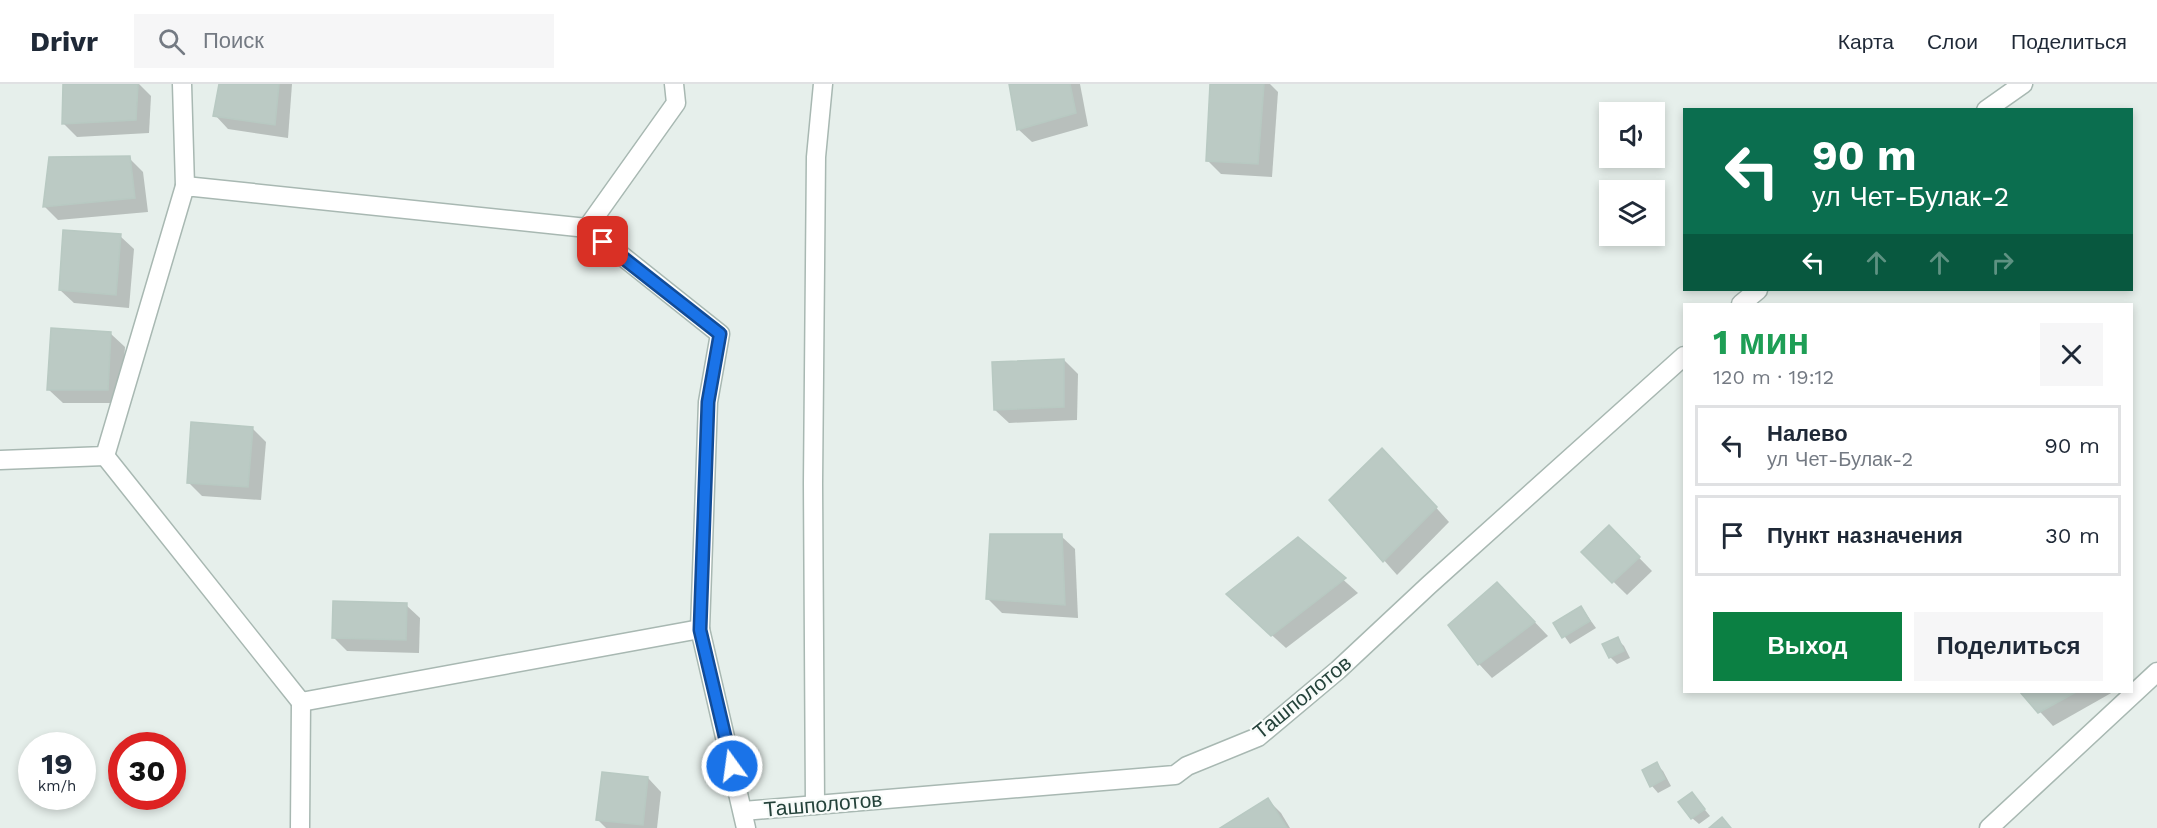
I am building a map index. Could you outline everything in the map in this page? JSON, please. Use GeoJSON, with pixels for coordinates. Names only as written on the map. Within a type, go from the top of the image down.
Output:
{"type":"FeatureCollection","features":[{"type":"Feature","properties":{"kind":"street"},"geometry":{"type":"LineString","coordinates":[[105,456],[185,186],[182,84]]}},
{"type":"Feature","properties":{"kind":"street"},"geometry":{"type":"LineString","coordinates":[[587,228],[676,103],[674,84]]}},
{"type":"Feature","properties":{"kind":"street"},"geometry":{"type":"LineString","coordinates":[[815,805],[813,472],[816,169],[823,84]]}},
{"type":"Feature","properties":{"kind":"street"},"geometry":{"type":"LineString","coordinates":[[1989,108],[2023,84]]}},
{"type":"Feature","properties":{"kind":"street"},"geometry":{"type":"LineString","coordinates":[[185,186],[587,228],[720,334],[708,402],[700,630],[744,819]]}},
{"type":"Feature","properties":{"kind":"street"},"geometry":{"type":"LineString","coordinates":[[1742,303],[1757,291]]}},
{"type":"Feature","properties":{"kind":"street","name":"Ташполотов"},"geometry":{"type":"LineString","coordinates":[[744,819],[815,805],[1175,775],[1187,766],[1258,737],[1338,670],[1683,357]]}},
{"type":"Feature","properties":{"kind":"street"},"geometry":{"type":"LineString","coordinates":[[0,460],[105,456]]}},
{"type":"Feature","properties":{"kind":"street"},"geometry":{"type":"LineString","coordinates":[[105,456],[301,702],[300,828]]}},
{"type":"Feature","properties":{"kind":"street"},"geometry":{"type":"LineString","coordinates":[[301,702],[700,630]]}},
{"type":"Feature","properties":{"kind":"street"},"geometry":{"type":"LineString","coordinates":[[1989,828],[2157,672]]}},
{"type":"Feature","properties":{"kind":"building"},"geometry":{"type":"Polygon","coordinates":[[[63,84],[138,84],[136,120],[62,124],[63,84]]]}},
{"type":"Feature","properties":{"kind":"building"},"geometry":{"type":"Polygon","coordinates":[[[219,84],[279,84],[275,125],[213,116],[219,84]]]}},
{"type":"Feature","properties":{"kind":"building"},"geometry":{"type":"Polygon","coordinates":[[[1009,84],[1070,84],[1076,113],[1017,130],[1009,84]]]}},
{"type":"Feature","properties":{"kind":"building"},"geometry":{"type":"Polygon","coordinates":[[[1210,84],[1264,84],[1258,164],[1206,161],[1210,84]]]}},
{"type":"Feature","properties":{"kind":"building"},"geometry":{"type":"Polygon","coordinates":[[[130,156],[135,198],[43,207],[49,157],[130,156]]]}},
{"type":"Feature","properties":{"kind":"building"},"geometry":{"type":"Polygon","coordinates":[[[63,230],[121,234],[116,295],[59,290],[63,230]]]}},
{"type":"Feature","properties":{"kind":"building"},"geometry":{"type":"Polygon","coordinates":[[[51,328],[111,332],[108,390],[47,390],[51,328]]]}},
{"type":"Feature","properties":{"kind":"building"},"geometry":{"type":"Polygon","coordinates":[[[1064,359],[1064,407],[994,410],[992,362],[1064,359]]]}},
{"type":"Feature","properties":{"kind":"building"},"geometry":{"type":"Polygon","coordinates":[[[191,422],[253,427],[248,487],[187,483],[191,422]]]}},
{"type":"Feature","properties":{"kind":"building"},"geometry":{"type":"Polygon","coordinates":[[[1382,448],[1437,507],[1383,562],[1329,500],[1382,448]]]}},
{"type":"Feature","properties":{"kind":"building"},"geometry":{"type":"Polygon","coordinates":[[[1609,525],[1640,557],[1612,583],[1581,552],[1609,525]]]}},
{"type":"Feature","properties":{"kind":"building"},"geometry":{"type":"Polygon","coordinates":[[[990,534],[1062,534],[1065,605],[986,599],[990,534]]]}},
{"type":"Feature","properties":{"kind":"building"},"geometry":{"type":"Polygon","coordinates":[[[1298,537],[1346,578],[1271,636],[1226,594],[1298,537]]]}},
{"type":"Feature","properties":{"kind":"building"},"geometry":{"type":"Polygon","coordinates":[[[1497,582],[1535,622],[1478,665],[1448,625],[1497,582]]]}},
{"type":"Feature","properties":{"kind":"building"},"geometry":{"type":"Polygon","coordinates":[[[333,601],[407,603],[406,640],[332,638],[333,601]]]}},
{"type":"Feature","properties":{"kind":"building"},"geometry":{"type":"Polygon","coordinates":[[[1581,606],[1590,621],[1562,638],[1553,623],[1581,606]]]}},
{"type":"Feature","properties":{"kind":"building"},"geometry":{"type":"Polygon","coordinates":[[[1618,637],[1624,651],[1609,658],[1602,644],[1618,637]]]}},
{"type":"Feature","properties":{"kind":"building"},"geometry":{"type":"Polygon","coordinates":[[[2021,693],[2074,693],[2038,713],[2021,693]]]}},
{"type":"Feature","properties":{"kind":"building"},"geometry":{"type":"Polygon","coordinates":[[[1657,762],[1665,779],[1650,787],[1642,770],[1657,762]]]}},
{"type":"Feature","properties":{"kind":"building"},"geometry":{"type":"Polygon","coordinates":[[[602,772],[648,777],[643,825],[596,820],[602,772]]]}},
{"type":"Feature","properties":{"kind":"building"},"geometry":{"type":"Polygon","coordinates":[[[1692,792],[1705,809],[1691,819],[1678,802],[1692,792]]]}},
{"type":"Feature","properties":{"kind":"building"},"geometry":{"type":"Polygon","coordinates":[[[1268,798],[1287,828],[1220,828],[1268,798]]]}},
{"type":"Feature","properties":{"kind":"building"},"geometry":{"type":"Polygon","coordinates":[[[1722,817],[1731,828],[1709,828],[1722,817]]]}},
{"type":"Feature","properties":{"kind":"route"},"geometry":{"type":"LineString","coordinates":[[603,242],[720,334],[708,402],[700,630],[732,766]]}}]}
